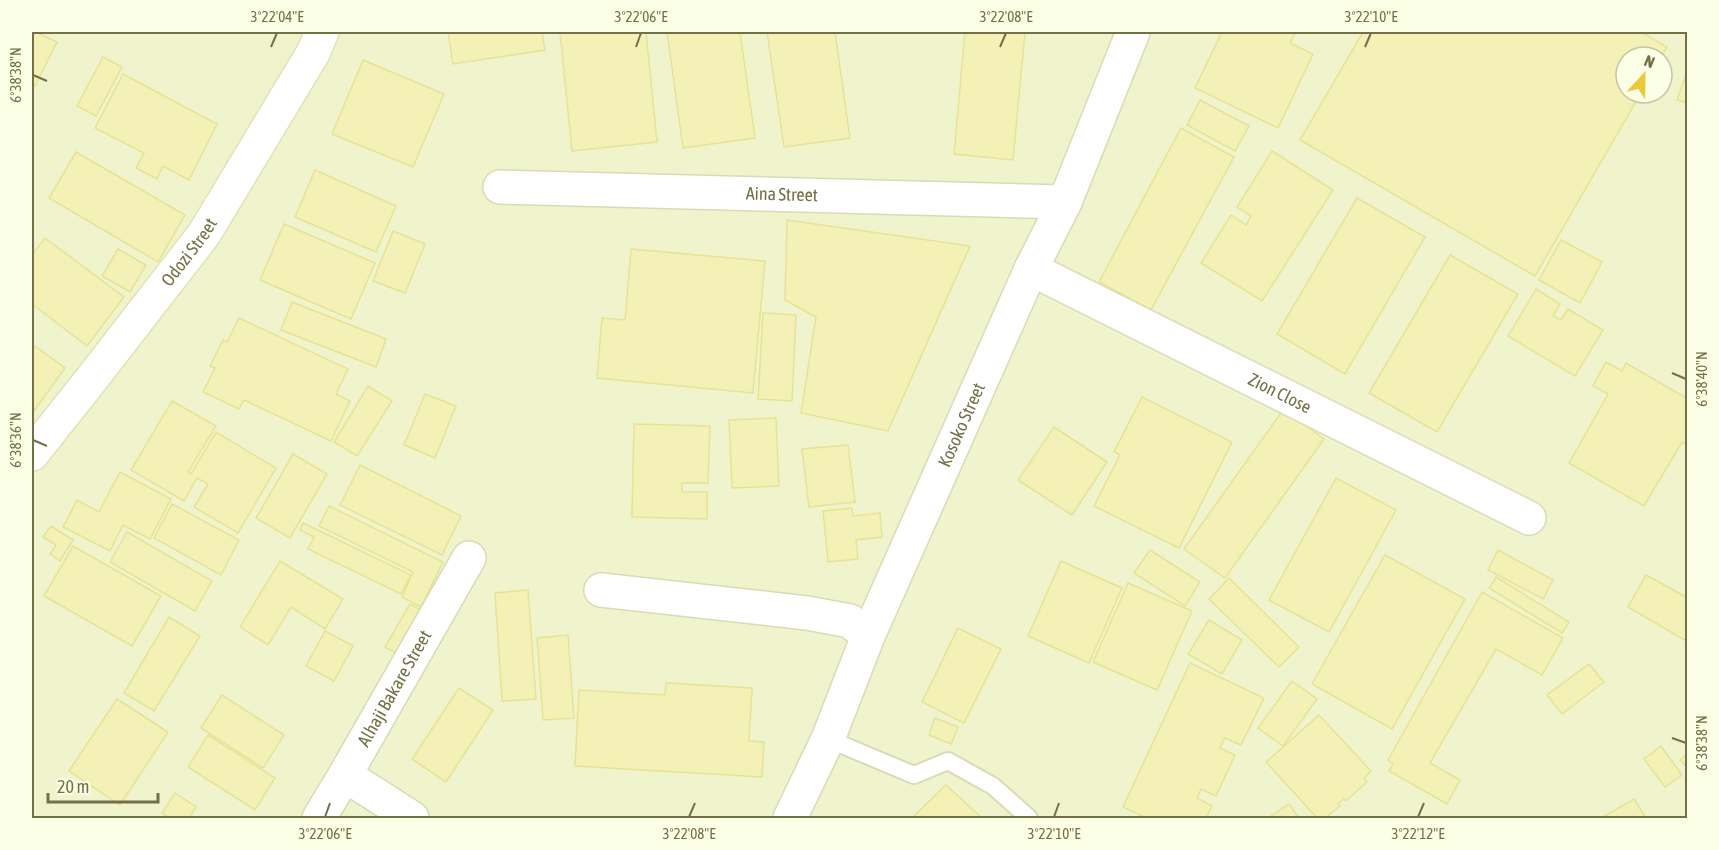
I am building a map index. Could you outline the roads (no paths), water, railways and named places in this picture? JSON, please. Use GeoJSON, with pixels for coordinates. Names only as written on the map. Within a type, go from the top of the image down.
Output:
{"type":"FeatureCollection","features":[{"type":"Feature","properties":{"kind":"street","name":"Odozi Street"},"geometry":{"type":"LineString","coordinates":[[32,454],[204,234],[313,53],[322,32]]}},
{"type":"Feature","properties":{"kind":"street","name":"Kosoko Street"},"geometry":{"type":"LineString","coordinates":[[790,819],[828,739],[868,636],[1031,268],[1065,202],[1132,32]]}},
{"type":"Feature","properties":{"kind":"street","name":"Aina Street"},"geometry":{"type":"LineString","coordinates":[[500,187],[1065,202]]}},
{"type":"Feature","properties":{"kind":"street","name":"Zion Close"},"geometry":{"type":"LineString","coordinates":[[1031,268],[1529,518]]}},
{"type":"Feature","properties":{"kind":"street","name":"Alhaji Bakare Street"},"geometry":{"type":"LineString","coordinates":[[318,819],[469,558]]}},
{"type":"Feature","properties":{"kind":"street"},"geometry":{"type":"LineString","coordinates":[[601,590],[807,613],[850,621],[868,636]]}},
{"type":"Feature","properties":{"kind":"street"},"geometry":{"type":"LineString","coordinates":[[345,775],[412,819]]}},
{"type":"Feature","properties":{"kind":"lane"},"geometry":{"type":"LineString","coordinates":[[828,739],[914,775],[948,761],[993,786],[1029,819]]}}]}
